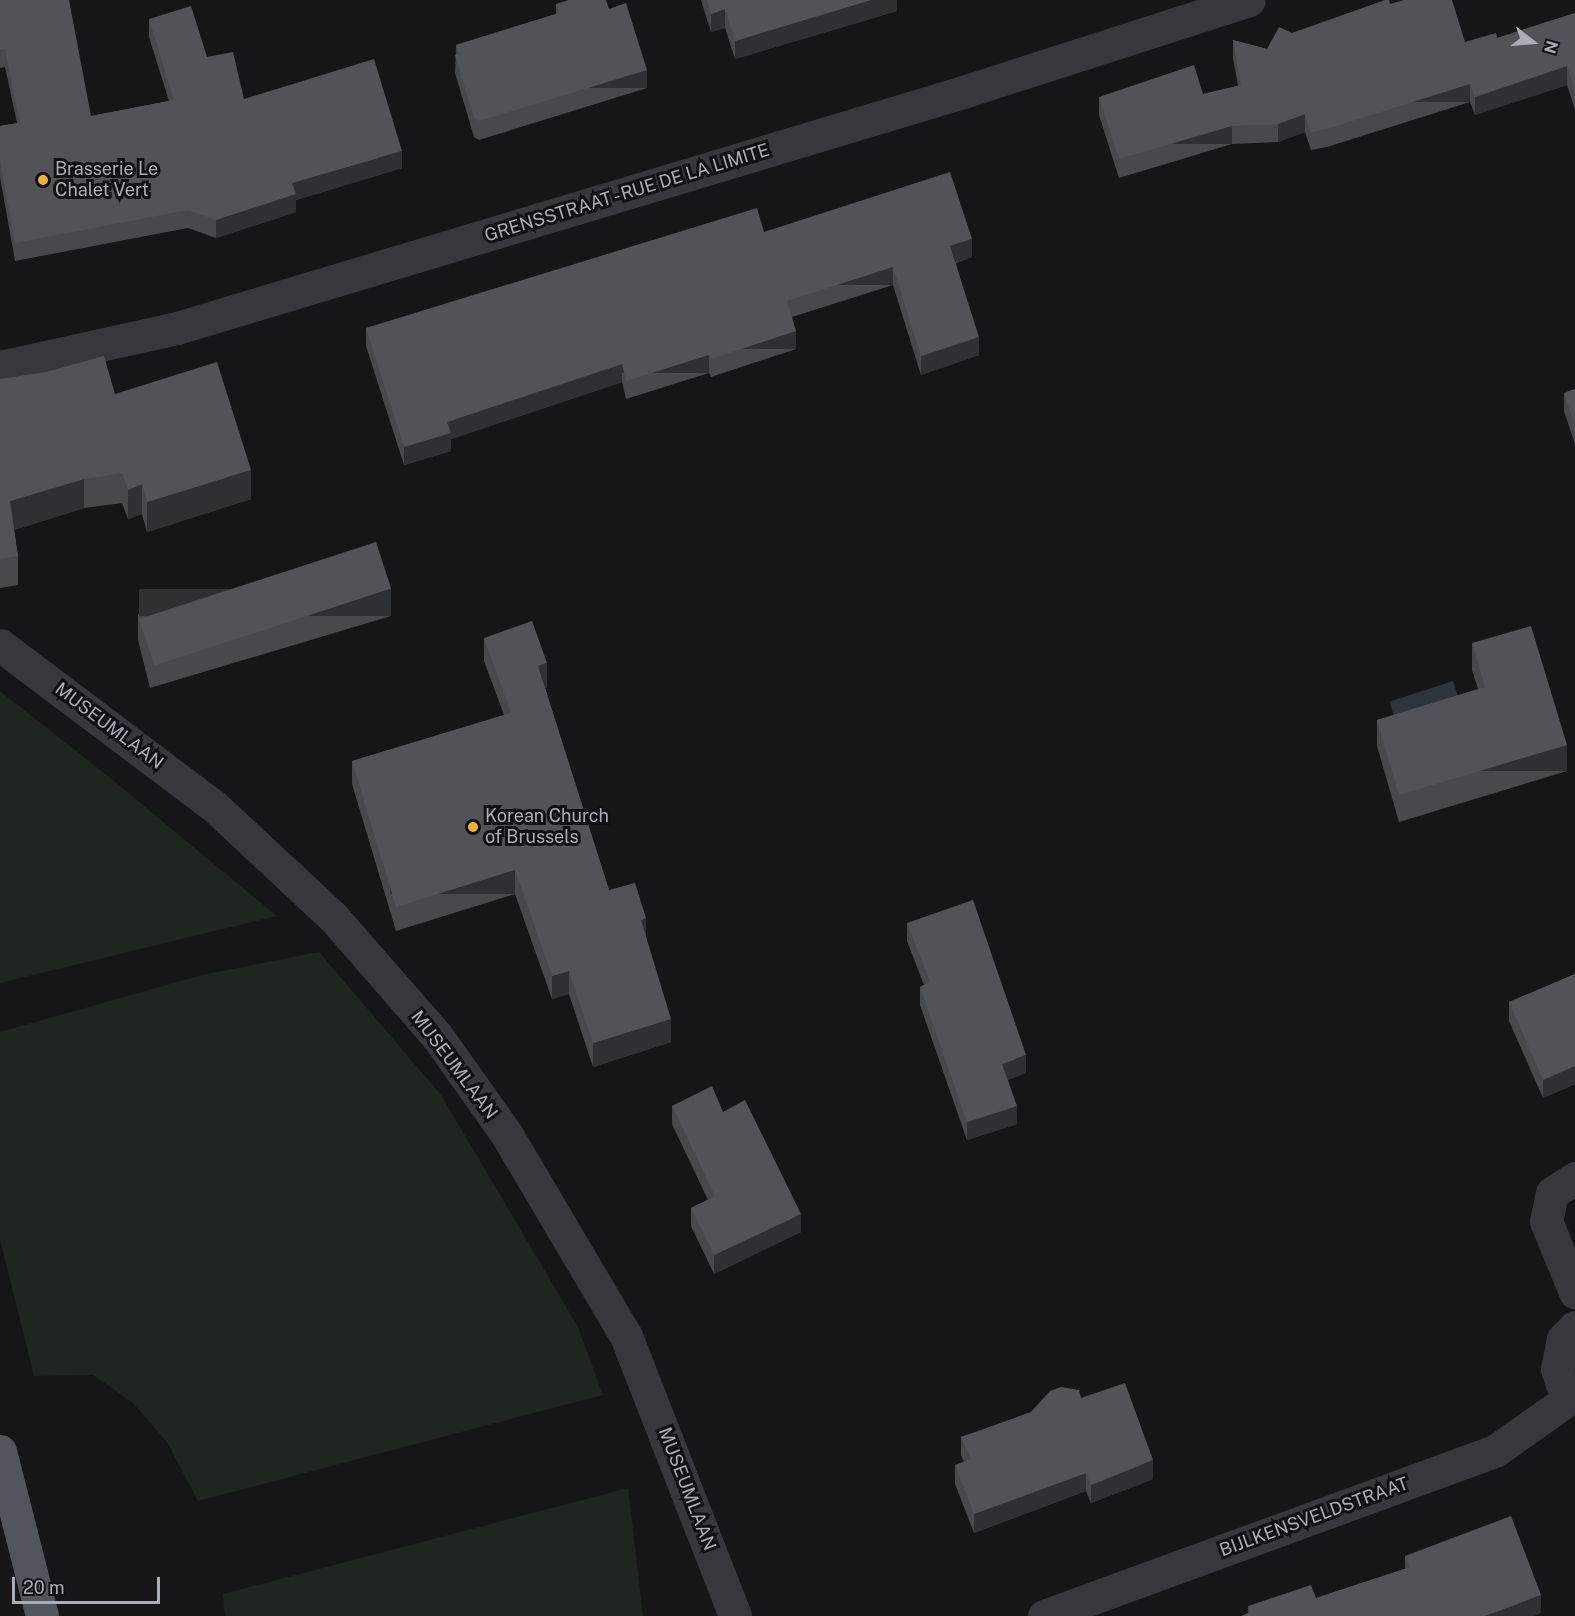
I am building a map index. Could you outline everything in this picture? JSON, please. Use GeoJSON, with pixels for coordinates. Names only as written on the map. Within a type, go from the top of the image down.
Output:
{"type":"FeatureCollection","features":[{"type":"Feature","properties":{"kind":"main road"},"geometry":{"type":"LineString","coordinates":[[0,1451],[42,1616]]}},
{"type":"Feature","properties":{"kind":"street","name":"GRENSSTRAAT - RUE DE LA LIMITE"},"geometry":{"type":"LineString","coordinates":[[0,367],[177,328],[963,92],[1249,0]]}},
{"type":"Feature","properties":{"kind":"street","name":"MUSEUMLAAN"},"geometry":{"type":"LineString","coordinates":[[0,645],[214,806],[334,918],[437,1036],[507,1135],[626,1336],[735,1616]]}},
{"type":"Feature","properties":{"kind":"street"},"geometry":{"type":"LineString","coordinates":[[1575,1178],[1552,1192],[1546,1221],[1575,1292]]}},
{"type":"Feature","properties":{"kind":"street","name":"BIJLKENSVELDSTRAAT"},"geometry":{"type":"LineString","coordinates":[[1044,1616],[1495,1451],[1574,1396],[1562,1384],[1557,1354],[1563,1340],[1575,1327]]}},
{"type":"Feature","properties":{"kind":"shaded area"},"geometry":{"type":"Polygon","coordinates":[[[1453,681],[1462,709],[1398,729],[1389,702],[1453,681]]]}},
{"type":"Feature","properties":{"kind":"shaded area"},"geometry":{"type":"Polygon","coordinates":[[[0,691],[109,777],[277,916],[0,983],[0,691]]]}},
{"type":"Feature","properties":{"kind":"shaded area"},"geometry":{"type":"Polygon","coordinates":[[[319,952],[441,1095],[578,1327],[603,1395],[198,1501],[167,1442],[132,1402],[93,1375],[34,1376],[0,1239],[0,1032],[202,975],[319,952]]]}},
{"type":"Feature","properties":{"kind":"shaded area"},"geometry":{"type":"Polygon","coordinates":[[[628,1488],[643,1616],[225,1616],[223,1594],[628,1488]]]}},
{"type":"Feature","properties":{"kind":"building"},"geometry":{"type":"Polygon","coordinates":[[[0,0],[69,0],[91,116],[174,100],[149,19],[191,6],[207,57],[233,52],[244,99],[374,59],[402,151],[292,183],[296,194],[216,220],[188,210],[15,243],[0,159],[0,126],[20,123],[5,49],[0,50],[0,0]]]}},
{"type":"Feature","properties":{"kind":"building"},"geometry":{"type":"Polygon","coordinates":[[[569,0],[606,0],[609,9],[626,3],[647,70],[479,121],[474,118],[455,55],[459,54],[456,45],[559,13],[556,4],[569,0]]]}},
{"type":"Feature","properties":{"kind":"building"},"geometry":{"type":"Polygon","coordinates":[[[707,0],[871,0],[735,41],[725,9],[711,14],[707,0]]]}},
{"type":"Feature","properties":{"kind":"building"},"geometry":{"type":"Polygon","coordinates":[[[1389,0],[1390,4],[1404,0],[1452,0],[1465,42],[1496,33],[1497,38],[1575,13],[1575,91],[1567,66],[1475,97],[1470,84],[1327,129],[1311,132],[1305,114],[1278,124],[1232,126],[1119,159],[1099,97],[1194,65],[1203,94],[1241,85],[1233,40],[1267,49],[1279,27],[1292,33],[1389,0]]]}},
{"type":"Feature","properties":{"kind":"building"},"geometry":{"type":"Polygon","coordinates":[[[950,172],[972,239],[950,246],[979,337],[921,356],[893,267],[787,301],[796,331],[711,359],[709,355],[626,381],[622,364],[447,422],[451,433],[404,447],[366,328],[757,208],[764,232],[950,172]]]}},
{"type":"Feature","properties":{"kind":"building"},"geometry":{"type":"Polygon","coordinates":[[[104,356],[115,394],[217,362],[251,470],[147,502],[142,484],[128,490],[122,473],[84,479],[10,501],[18,556],[0,559],[0,379],[46,372],[104,356]]]}},
{"type":"Feature","properties":{"kind":"building"},"geometry":{"type":"Polygon","coordinates":[[[1575,389],[1575,426],[1564,393],[1575,389]]]}},
{"type":"Feature","properties":{"kind":"building"},"geometry":{"type":"Polygon","coordinates":[[[376,542],[391,589],[154,666],[139,619],[376,542]]]}},
{"type":"Feature","properties":{"kind":"building"},"geometry":{"type":"Polygon","coordinates":[[[532,621],[547,663],[538,666],[609,890],[635,883],[646,918],[641,920],[671,1019],[593,1043],[569,971],[552,976],[515,870],[396,907],[352,761],[511,713],[484,638],[532,621]]]}},
{"type":"Feature","properties":{"kind":"building"},"geometry":{"type":"Polygon","coordinates":[[[1531,626],[1567,745],[1399,795],[1377,720],[1485,687],[1472,643],[1531,626]]]}},
{"type":"Feature","properties":{"kind":"building"},"geometry":{"type":"Polygon","coordinates":[[[973,900],[1026,1055],[1002,1064],[1017,1106],[967,1122],[920,987],[930,982],[907,923],[973,900]]]}},
{"type":"Feature","properties":{"kind":"building"},"geometry":{"type":"Polygon","coordinates":[[[1575,974],[1575,1066],[1543,1080],[1509,1002],[1575,974]]]}},
{"type":"Feature","properties":{"kind":"building"},"geometry":{"type":"Polygon","coordinates":[[[712,1086],[723,1112],[745,1100],[801,1214],[714,1255],[691,1208],[715,1196],[672,1106],[712,1086]]]}},
{"type":"Feature","properties":{"kind":"building"},"geometry":{"type":"Polygon","coordinates":[[[1125,1383],[1153,1460],[1091,1485],[1086,1473],[974,1514],[955,1465],[971,1459],[961,1437],[1031,1412],[1050,1391],[1061,1387],[1079,1390],[1081,1398],[1125,1383]]]}},
{"type":"Feature","properties":{"kind":"building"},"geometry":{"type":"Polygon","coordinates":[[[1511,1516],[1541,1595],[1485,1616],[1241,1616],[1250,1612],[1248,1606],[1311,1585],[1316,1598],[1410,1567],[1405,1556],[1511,1516]]]}},
{"type":"Feature","properties":{"kind":"place","name":"Brasserie Le Chalet Vert"},"geometry":{"type":"Point","coordinates":[43,180]}},
{"type":"Feature","properties":{"kind":"place","name":"Korean Church of Brussels"},"geometry":{"type":"Point","coordinates":[473,827]}}]}
